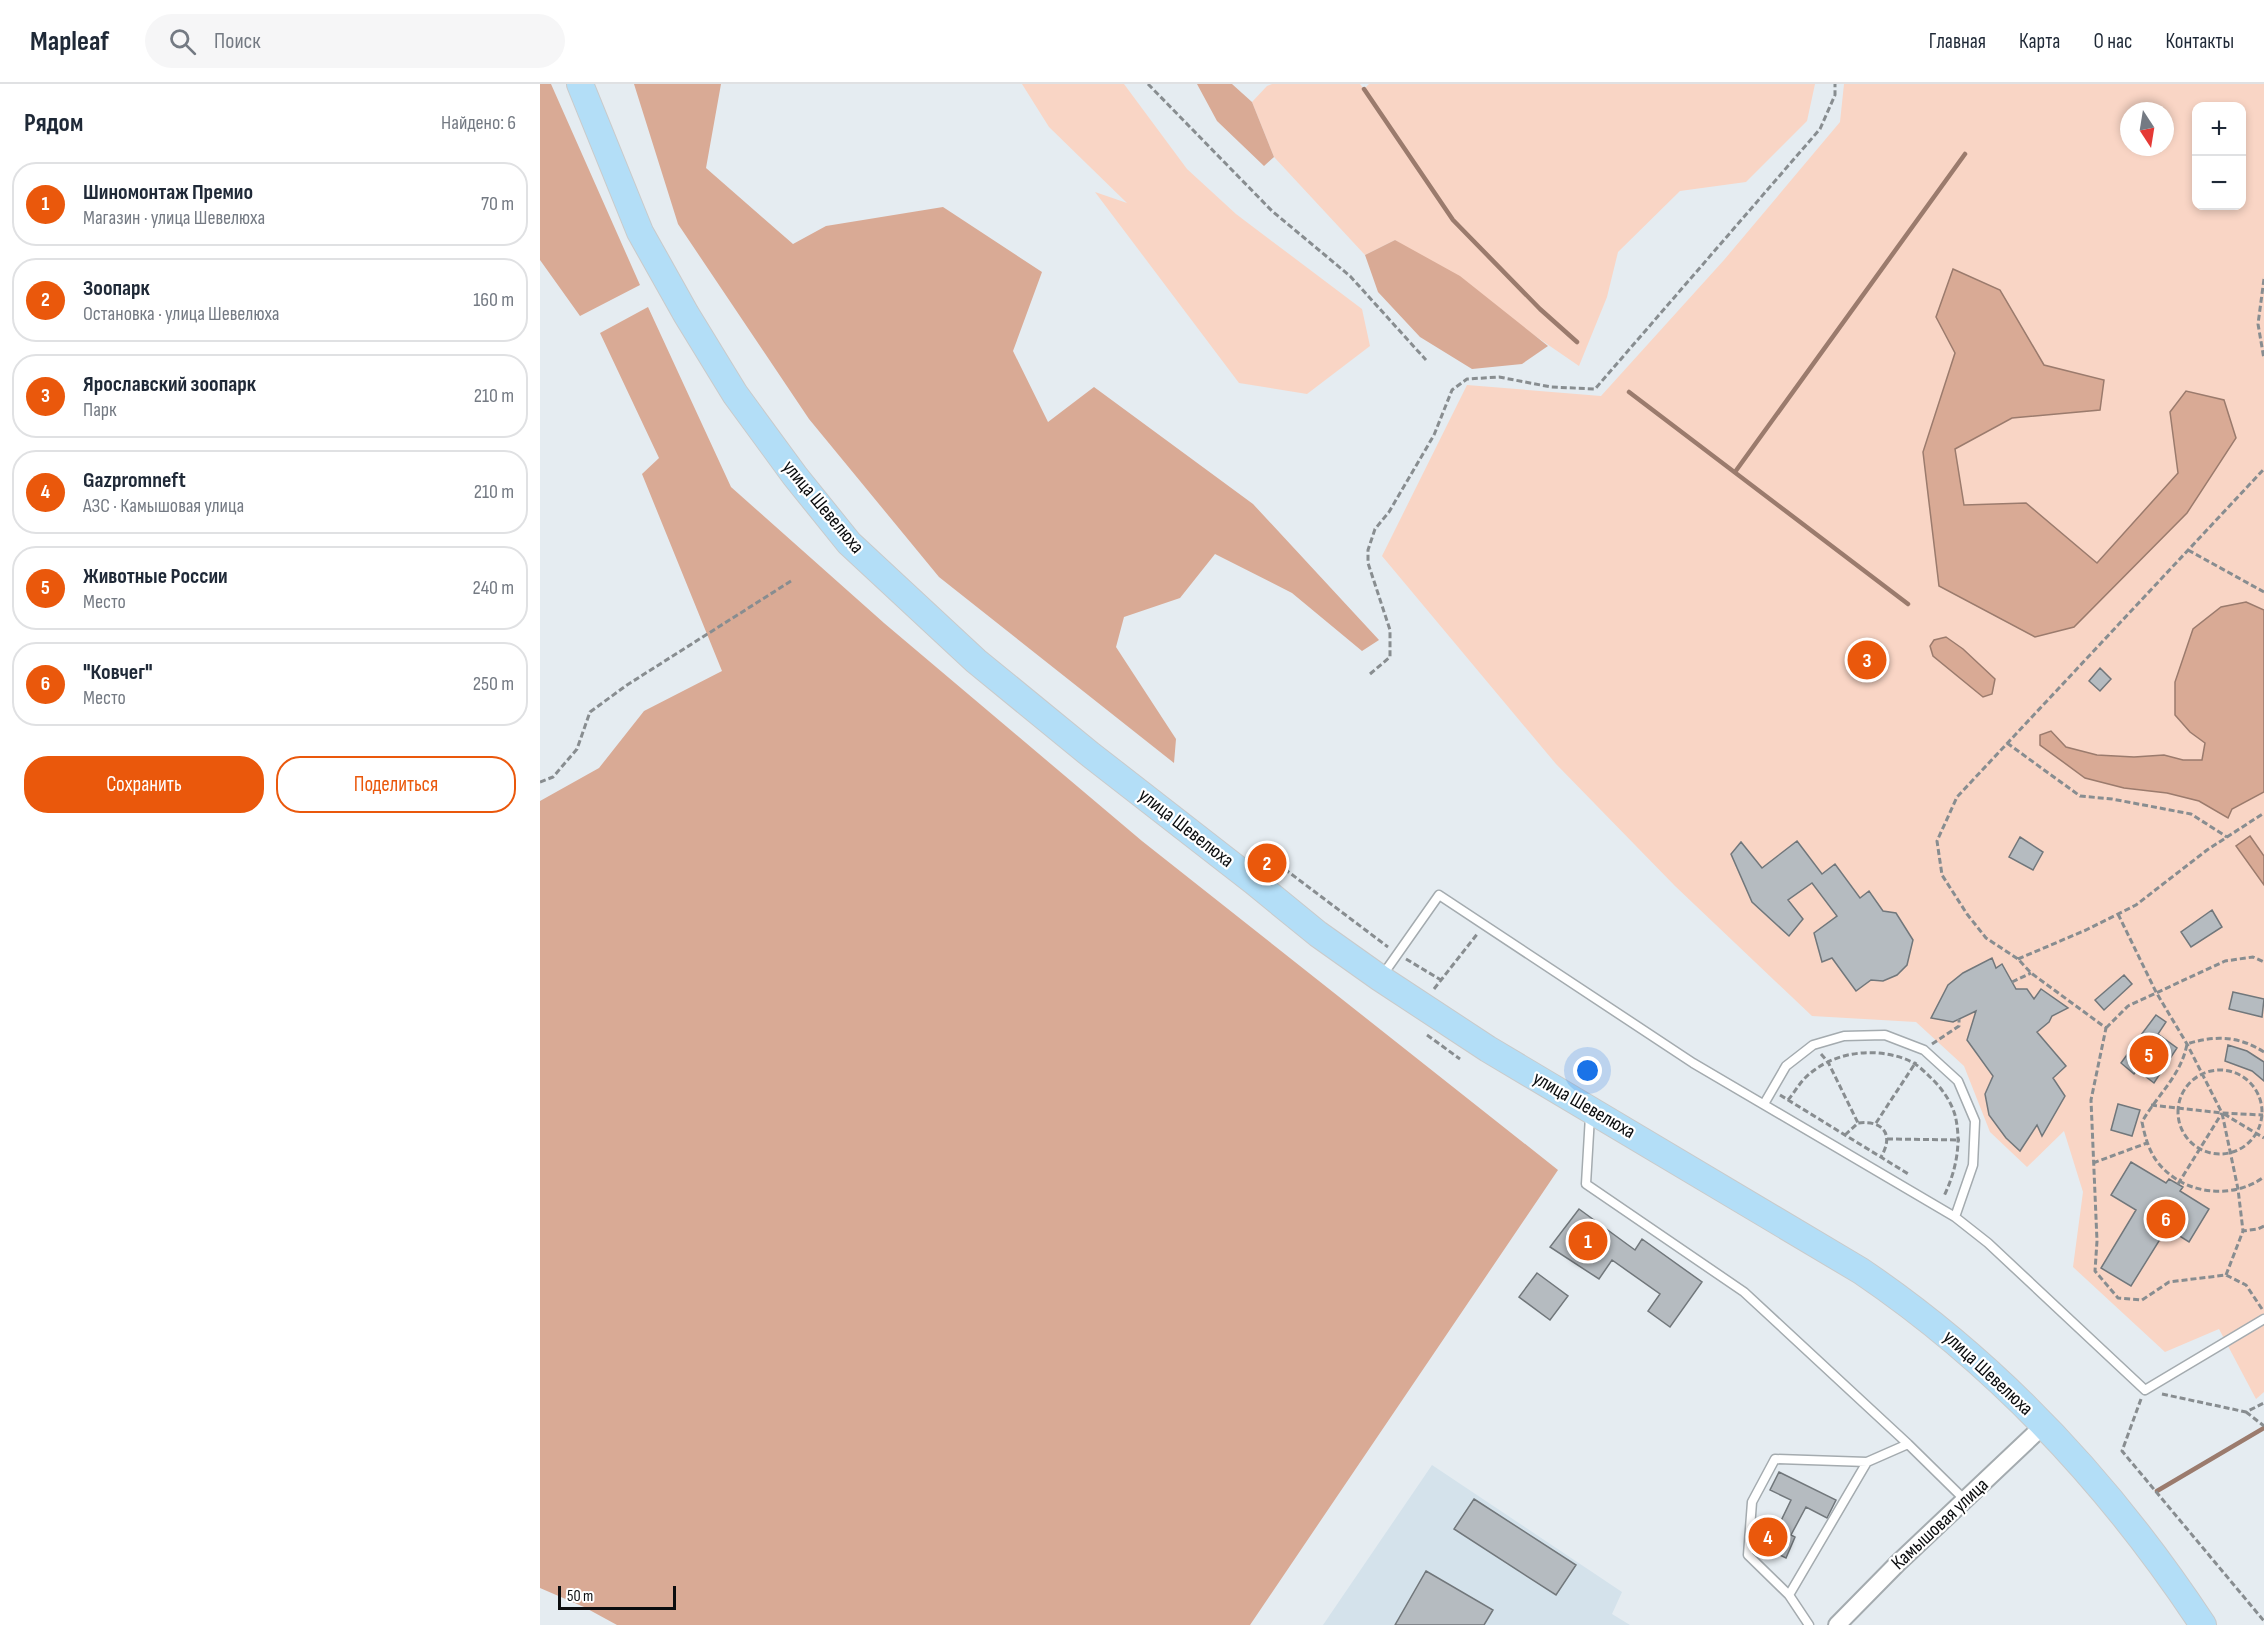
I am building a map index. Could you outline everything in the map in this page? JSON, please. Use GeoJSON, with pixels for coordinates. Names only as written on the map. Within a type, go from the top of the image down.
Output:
{"type":"FeatureCollection","features":[{"type":"Feature","properties":{"kind":"main road","name":"улица Шевелюха"},"geometry":{"type":"LineString","coordinates":[[580,84],[640,232],[686,314],[735,394],[795,476],[849,543],[976,661],[1318,934],[1488,1049],[1862,1271],[1949,1335],[2044,1425],[2123,1514],[2173,1580],[2203,1625]]}},
{"type":"Feature","properties":{"kind":"street","name":"Камышовая улица"},"geometry":{"type":"LineString","coordinates":[[1837,1625],[1898,1563],[2044,1425]]}},
{"type":"Feature","properties":{"kind":"lane"},"geometry":{"type":"LineString","coordinates":[[1380,978],[1439,895],[1693,1063],[1955,1216],[1988,1243],[2145,1390],[2264,1319]]}},
{"type":"Feature","properties":{"kind":"lane"},"geometry":{"type":"LineString","coordinates":[[1764,1104],[1786,1066],[1813,1046],[1844,1036],[1885,1035],[1924,1050],[1958,1081],[1975,1121],[1973,1166],[1955,1216]]}},
{"type":"Feature","properties":{"kind":"lane"},"geometry":{"type":"LineString","coordinates":[[1591,1109],[1586,1184],[1744,1292],[1965,1500]]}},
{"type":"Feature","properties":{"kind":"lane"},"geometry":{"type":"LineString","coordinates":[[1809,1625],[1789,1595],[1748,1555],[1752,1502],[1775,1459],[1867,1462],[1908,1444]]}},
{"type":"Feature","properties":{"kind":"lane"},"geometry":{"type":"LineString","coordinates":[[1789,1595],[1867,1462]]}},
{"type":"Feature","properties":{"kind":"path"},"geometry":{"type":"LineString","coordinates":[[1148,84],[1272,211],[1350,276],[1426,360]]}},
{"type":"Feature","properties":{"kind":"path"},"geometry":{"type":"LineString","coordinates":[[1370,674],[1390,657],[1390,630],[1368,563],[1368,550],[1375,528],[1389,512],[1434,435],[1452,390],[1467,379],[1499,377],[1551,387],[1595,389],[1820,129],[1835,95],[1835,84]]}},
{"type":"Feature","properties":{"kind":"path"},"geometry":{"type":"LineString","coordinates":[[2264,279],[2258,324],[2264,359]]}},
{"type":"Feature","properties":{"kind":"path"},"geometry":{"type":"LineString","coordinates":[[2106,1028],[2031,973],[2018,959],[1986,938],[1967,914],[1942,875],[1937,841],[1957,797],[2264,469]]}},
{"type":"Feature","properties":{"kind":"path"},"geometry":{"type":"LineString","coordinates":[[2188,550],[2264,592]]}},
{"type":"Feature","properties":{"kind":"path"},"geometry":{"type":"LineString","coordinates":[[540,782],[553,777],[577,749],[590,712],[627,685],[791,581]]}},
{"type":"Feature","properties":{"kind":"path"},"geometry":{"type":"LineString","coordinates":[[2007,743],[2080,796],[2112,799],[2191,814],[2227,837]]}},
{"type":"Feature","properties":{"kind":"path"},"geometry":{"type":"LineString","coordinates":[[2018,959],[2086,930],[2136,905],[2227,837],[2264,813]]}},
{"type":"Feature","properties":{"kind":"path"},"geometry":{"type":"LineString","coordinates":[[1270,858],[1398,955],[1441,980]]}},
{"type":"Feature","properties":{"kind":"path"},"geometry":{"type":"LineString","coordinates":[[2118,914],[2156,992],[2187,1044],[2222,1113],[2238,1190],[2243,1231],[2226,1275]]}},
{"type":"Feature","properties":{"kind":"path"},"geometry":{"type":"LineString","coordinates":[[2264,962],[2253,957],[2225,961],[2128,1006],[2106,1028],[2091,1100],[2097,1241],[2095,1270],[2118,1298],[2142,1300],[2169,1282],[2226,1275],[2246,1285],[2264,1312]]}},
{"type":"Feature","properties":{"kind":"path"},"geometry":{"type":"LineString","coordinates":[[2012,982],[2031,973]]}},
{"type":"Feature","properties":{"kind":"path"},"geometry":{"type":"LineString","coordinates":[[1876,1123],[1924,1050],[1959,1026],[1959,1019]]}},
{"type":"Feature","properties":{"kind":"path"},"geometry":{"type":"LineString","coordinates":[[2187,1044],[2219,1037],[2236,1039],[2264,1052]]}},
{"type":"Feature","properties":{"kind":"path"},"geometry":{"type":"LineString","coordinates":[[2187,1044],[2185,1058],[2174,1078],[2151,1105],[2142,1122],[2147,1143],[2159,1164],[2179,1183],[2196,1189],[2216,1192],[2238,1190],[2264,1177]]}},
{"type":"Feature","properties":{"kind":"path"},"geometry":{"type":"LineString","coordinates":[[1813,1046],[1828,1062],[1858,1123]]}},
{"type":"Feature","properties":{"kind":"path"},"geometry":{"type":"LineString","coordinates":[[1788,1100],[1805,1077],[1828,1062],[1856,1053],[1889,1053],[1915,1063],[1942,1088],[1955,1114],[1959,1140],[1955,1173],[1944,1196]]}},
{"type":"Feature","properties":{"kind":"path"},"geometry":{"type":"LineString","coordinates":[[2225,1070],[2238,1074],[2256,1090],[2261,1102],[2263,1115],[2256,1133],[2248,1143],[2231,1153],[2210,1153],[2199,1148],[2190,1141],[2179,1120],[2178,1108],[2182,1095],[2190,1083],[2203,1074],[2225,1070]]}},
{"type":"Feature","properties":{"kind":"path"},"geometry":{"type":"LineString","coordinates":[[1771,1090],[1917,1179]]}},
{"type":"Feature","properties":{"kind":"path"},"geometry":{"type":"LineString","coordinates":[[2151,1105],[2263,1115]]}},
{"type":"Feature","properties":{"kind":"path"},"geometry":{"type":"LineString","coordinates":[[2222,1113],[2264,1138]]}},
{"type":"Feature","properties":{"kind":"path"},"geometry":{"type":"LineString","coordinates":[[2179,1183],[2222,1113]]}},
{"type":"Feature","properties":{"kind":"path"},"geometry":{"type":"LineString","coordinates":[[1845,1135],[1858,1123],[1876,1123],[1884,1130],[1887,1138],[1887,1148],[1881,1157]]}},
{"type":"Feature","properties":{"kind":"path"},"geometry":{"type":"LineString","coordinates":[[1887,1138],[1974,1141]]}},
{"type":"Feature","properties":{"kind":"path"},"geometry":{"type":"LineString","coordinates":[[2093,1163],[2147,1143]]}},
{"type":"Feature","properties":{"kind":"path"},"geometry":{"type":"LineString","coordinates":[[1935,1190],[1959,1204]]}},
{"type":"Feature","properties":{"kind":"path"},"geometry":{"type":"LineString","coordinates":[[2243,1231],[2264,1226]]}},
{"type":"Feature","properties":{"kind":"path"},"geometry":{"type":"LineString","coordinates":[[2264,1426],[2246,1413],[2145,1390],[2122,1451],[2264,1621]]}},
{"type":"Feature","properties":{"kind":"path"},"geometry":{"type":"LineString","coordinates":[[2246,1413],[2264,1403]]}},
{"type":"Feature","properties":{"kind":"shaded area"},"geometry":{"type":"Polygon","coordinates":[[[540,84],[551,84],[640,285],[580,316],[540,260],[540,84]]]}},
{"type":"Feature","properties":{"kind":"shaded area"},"geometry":{"type":"Polygon","coordinates":[[[634,84],[721,84],[706,168],[793,244],[826,226],[943,207],[1042,272],[1013,351],[1048,422],[1094,387],[1253,504],[1379,640],[1362,651],[1292,593],[1215,554],[1180,598],[1124,617],[1116,647],[1176,739],[1174,763],[939,577],[809,419],[678,224],[634,84]]]}},
{"type":"Feature","properties":{"kind":"shaded area"},"geometry":{"type":"Polygon","coordinates":[[[1022,84],[1124,84],[1187,169],[1236,214],[1362,309],[1370,346],[1307,394],[1239,383],[1095,192],[1127,203],[1049,127],[1022,84]]]}},
{"type":"Feature","properties":{"kind":"shaded area"},"geometry":{"type":"Polygon","coordinates":[[[1197,84],[1232,84],[1252,102],[1274,157],[1264,166],[1217,121],[1197,84]]]}},
{"type":"Feature","properties":{"kind":"shaded area"},"geometry":{"type":"Polygon","coordinates":[[[1272,84],[1360,84],[1364,89],[1369,84],[1815,84],[1807,121],[1746,182],[1680,191],[1618,252],[1607,297],[1579,366],[1395,240],[1365,255],[1274,157],[1252,102],[1267,86],[1272,84]]]}},
{"type":"Feature","properties":{"kind":"shaded area"},"geometry":{"type":"Polygon","coordinates":[[[1844,84],[2264,84],[2264,1392],[2256,1399],[2219,1329],[2165,1352],[2073,1267],[2083,1192],[2064,1131],[2027,1167],[1990,1132],[1964,1066],[1916,1022],[1812,1016],[1675,886],[1556,764],[1382,556],[1467,385],[1601,396],[1724,260],[1840,122],[1844,84]]]}},
{"type":"Feature","properties":{"kind":"shaded area"},"geometry":{"type":"Polygon","coordinates":[[[1395,240],[1460,276],[1548,346],[1522,364],[1472,369],[1420,337],[1378,292],[1365,255],[1395,240]]]}},
{"type":"Feature","properties":{"kind":"shaded area"},"geometry":{"type":"Polygon","coordinates":[[[1953,269],[2000,290],[2044,365],[2104,380],[2100,410],[2012,418],[1955,449],[1964,505],[2026,503],[2097,563],[2178,473],[2170,412],[2186,391],[2224,400],[2236,438],[2187,513],[2074,627],[2035,637],[1939,586],[1923,452],[1955,353],[1936,317],[1953,269]]]}},
{"type":"Feature","properties":{"kind":"shaded area"},"geometry":{"type":"Polygon","coordinates":[[[648,307],[731,487],[884,623],[1142,841],[1558,1170],[1250,1625],[617,1625],[584,1607],[540,1588],[540,801],[599,768],[644,711],[722,671],[642,474],[659,458],[600,333],[648,307]]]}},
{"type":"Feature","properties":{"kind":"shaded area"},"geometry":{"type":"Polygon","coordinates":[[[2246,602],[2264,610],[2264,792],[2232,809],[2228,818],[2199,801],[2167,793],[2124,788],[2085,778],[2040,745],[2040,735],[2051,731],[2066,747],[2097,755],[2134,757],[2164,755],[2183,760],[2202,760],[2205,743],[2190,732],[2175,715],[2175,682],[2193,629],[2221,607],[2246,602]]]}},
{"type":"Feature","properties":{"kind":"shaded area"},"geometry":{"type":"Polygon","coordinates":[[[1946,637],[1963,649],[1995,679],[1992,694],[1983,697],[1933,656],[1930,646],[1934,640],[1946,637]]]}},
{"type":"Feature","properties":{"kind":"shaded area"},"geometry":{"type":"Polygon","coordinates":[[[2250,836],[2264,856],[2264,885],[2236,846],[2250,836]]]}},
{"type":"Feature","properties":{"kind":"shaded area"},"geometry":{"type":"Polygon","coordinates":[[[1432,1465],[1622,1592],[1612,1614],[1630,1625],[1323,1625],[1432,1465]]]}},
{"type":"Feature","properties":{"kind":"building"},"geometry":{"type":"Polygon","coordinates":[[[2100,668],[2111,679],[2100,691],[2089,681],[2100,668]]]}},
{"type":"Feature","properties":{"kind":"building"},"geometry":{"type":"Polygon","coordinates":[[[2020,837],[2043,852],[2033,870],[2009,857],[2020,837]]]}},
{"type":"Feature","properties":{"kind":"building"},"geometry":{"type":"Polygon","coordinates":[[[1797,841],[1822,874],[1835,864],[1860,898],[1869,891],[1883,911],[1896,913],[1913,940],[1907,965],[1897,975],[1883,981],[1871,980],[1856,991],[1832,958],[1822,962],[1814,933],[1837,916],[1812,883],[1788,900],[1803,919],[1789,936],[1752,902],[1731,854],[1741,842],[1762,868],[1797,841]]]}},
{"type":"Feature","properties":{"kind":"building"},"geometry":{"type":"Polygon","coordinates":[[[2212,910],[2222,927],[2191,947],[2181,932],[2212,910]]]}},
{"type":"Feature","properties":{"kind":"building"},"geometry":{"type":"Polygon","coordinates":[[[1992,958],[1996,968],[2002,964],[2016,989],[2027,989],[2034,999],[2041,989],[2068,1008],[2052,1016],[2049,1022],[2037,1032],[2066,1066],[2053,1078],[2065,1096],[2042,1136],[2037,1125],[2020,1151],[2006,1138],[1989,1115],[1985,1094],[1993,1076],[1967,1040],[1976,1011],[1953,1022],[1931,1018],[1948,985],[1963,973],[1992,958]]]}},
{"type":"Feature","properties":{"kind":"building"},"geometry":{"type":"Polygon","coordinates":[[[2124,975],[2132,984],[2104,1010],[2095,1000],[2124,975]]]}},
{"type":"Feature","properties":{"kind":"building"},"geometry":{"type":"Polygon","coordinates":[[[2233,992],[2264,999],[2262,1017],[2229,1009],[2233,992]]]}},
{"type":"Feature","properties":{"kind":"building"},"geometry":{"type":"Polygon","coordinates":[[[2156,1015],[2166,1022],[2158,1034],[2177,1048],[2154,1083],[2137,1070],[2134,1074],[2121,1063],[2129,1052],[2142,1061],[2147,1056],[2135,1043],[2156,1015]]]}},
{"type":"Feature","properties":{"kind":"building"},"geometry":{"type":"Polygon","coordinates":[[[2228,1045],[2247,1051],[2264,1062],[2264,1081],[2252,1071],[2225,1061],[2228,1045]]]}},
{"type":"Feature","properties":{"kind":"building"},"geometry":{"type":"Polygon","coordinates":[[[2118,1104],[2140,1110],[2132,1136],[2111,1130],[2118,1104]]]}},
{"type":"Feature","properties":{"kind":"building"},"geometry":{"type":"Polygon","coordinates":[[[2131,1162],[2166,1183],[2169,1179],[2183,1187],[2180,1191],[2209,1209],[2189,1242],[2167,1228],[2131,1286],[2101,1268],[2136,1210],[2111,1195],[2131,1162]]]}},
{"type":"Feature","properties":{"kind":"building"},"geometry":{"type":"Polygon","coordinates":[[[1579,1209],[1635,1250],[1642,1239],[1702,1282],[1670,1327],[1648,1311],[1660,1294],[1612,1260],[1599,1279],[1550,1247],[1579,1209]]]}},
{"type":"Feature","properties":{"kind":"building"},"geometry":{"type":"Polygon","coordinates":[[[1537,1273],[1568,1296],[1550,1320],[1519,1297],[1537,1273]]]}},
{"type":"Feature","properties":{"kind":"building"},"geometry":{"type":"Polygon","coordinates":[[[1779,1472],[1836,1500],[1827,1518],[1806,1507],[1791,1535],[1795,1537],[1786,1558],[1761,1546],[1770,1526],[1777,1529],[1791,1500],[1770,1490],[1779,1472]]]}},
{"type":"Feature","properties":{"kind":"building"},"geometry":{"type":"Polygon","coordinates":[[[1474,1499],[1576,1565],[1556,1595],[1454,1529],[1474,1499]]]}},
{"type":"Feature","properties":{"kind":"building"},"geometry":{"type":"Polygon","coordinates":[[[1426,1571],[1493,1610],[1484,1625],[1395,1625],[1426,1571]]]}},
{"type":"Feature","properties":{"kind":"waterway"},"geometry":{"type":"LineString","coordinates":[[1364,89],[1453,220],[1540,309],[1577,342]]}},
{"type":"Feature","properties":{"kind":"waterway"},"geometry":{"type":"LineString","coordinates":[[1735,472],[1965,154]]}},
{"type":"Feature","properties":{"kind":"waterway"},"geometry":{"type":"LineString","coordinates":[[1629,392],[1908,604]]}},
{"type":"Feature","properties":{"kind":"waterway"},"geometry":{"type":"LineString","coordinates":[[2157,1491],[2264,1428]]}},
{"type":"Feature","properties":{"kind":"place","name":"Ярославский зоопарк"},"geometry":{"type":"Point","coordinates":[1867,660]}},
{"type":"Feature","properties":{"kind":"place","name":"Зоопарк"},"geometry":{"type":"Point","coordinates":[1267,863]}},
{"type":"Feature","properties":{"kind":"place","name":"Животные России"},"geometry":{"type":"Point","coordinates":[2149,1055]}},
{"type":"Feature","properties":{"kind":"place","name":"\"Ковчег\""},"geometry":{"type":"Point","coordinates":[2166,1219]}},
{"type":"Feature","properties":{"kind":"place","name":"Шиномонтаж Премио"},"geometry":{"type":"Point","coordinates":[1588,1241]}},
{"type":"Feature","properties":{"kind":"place","name":"Gazpromneft"},"geometry":{"type":"Point","coordinates":[1768,1537]}}]}
